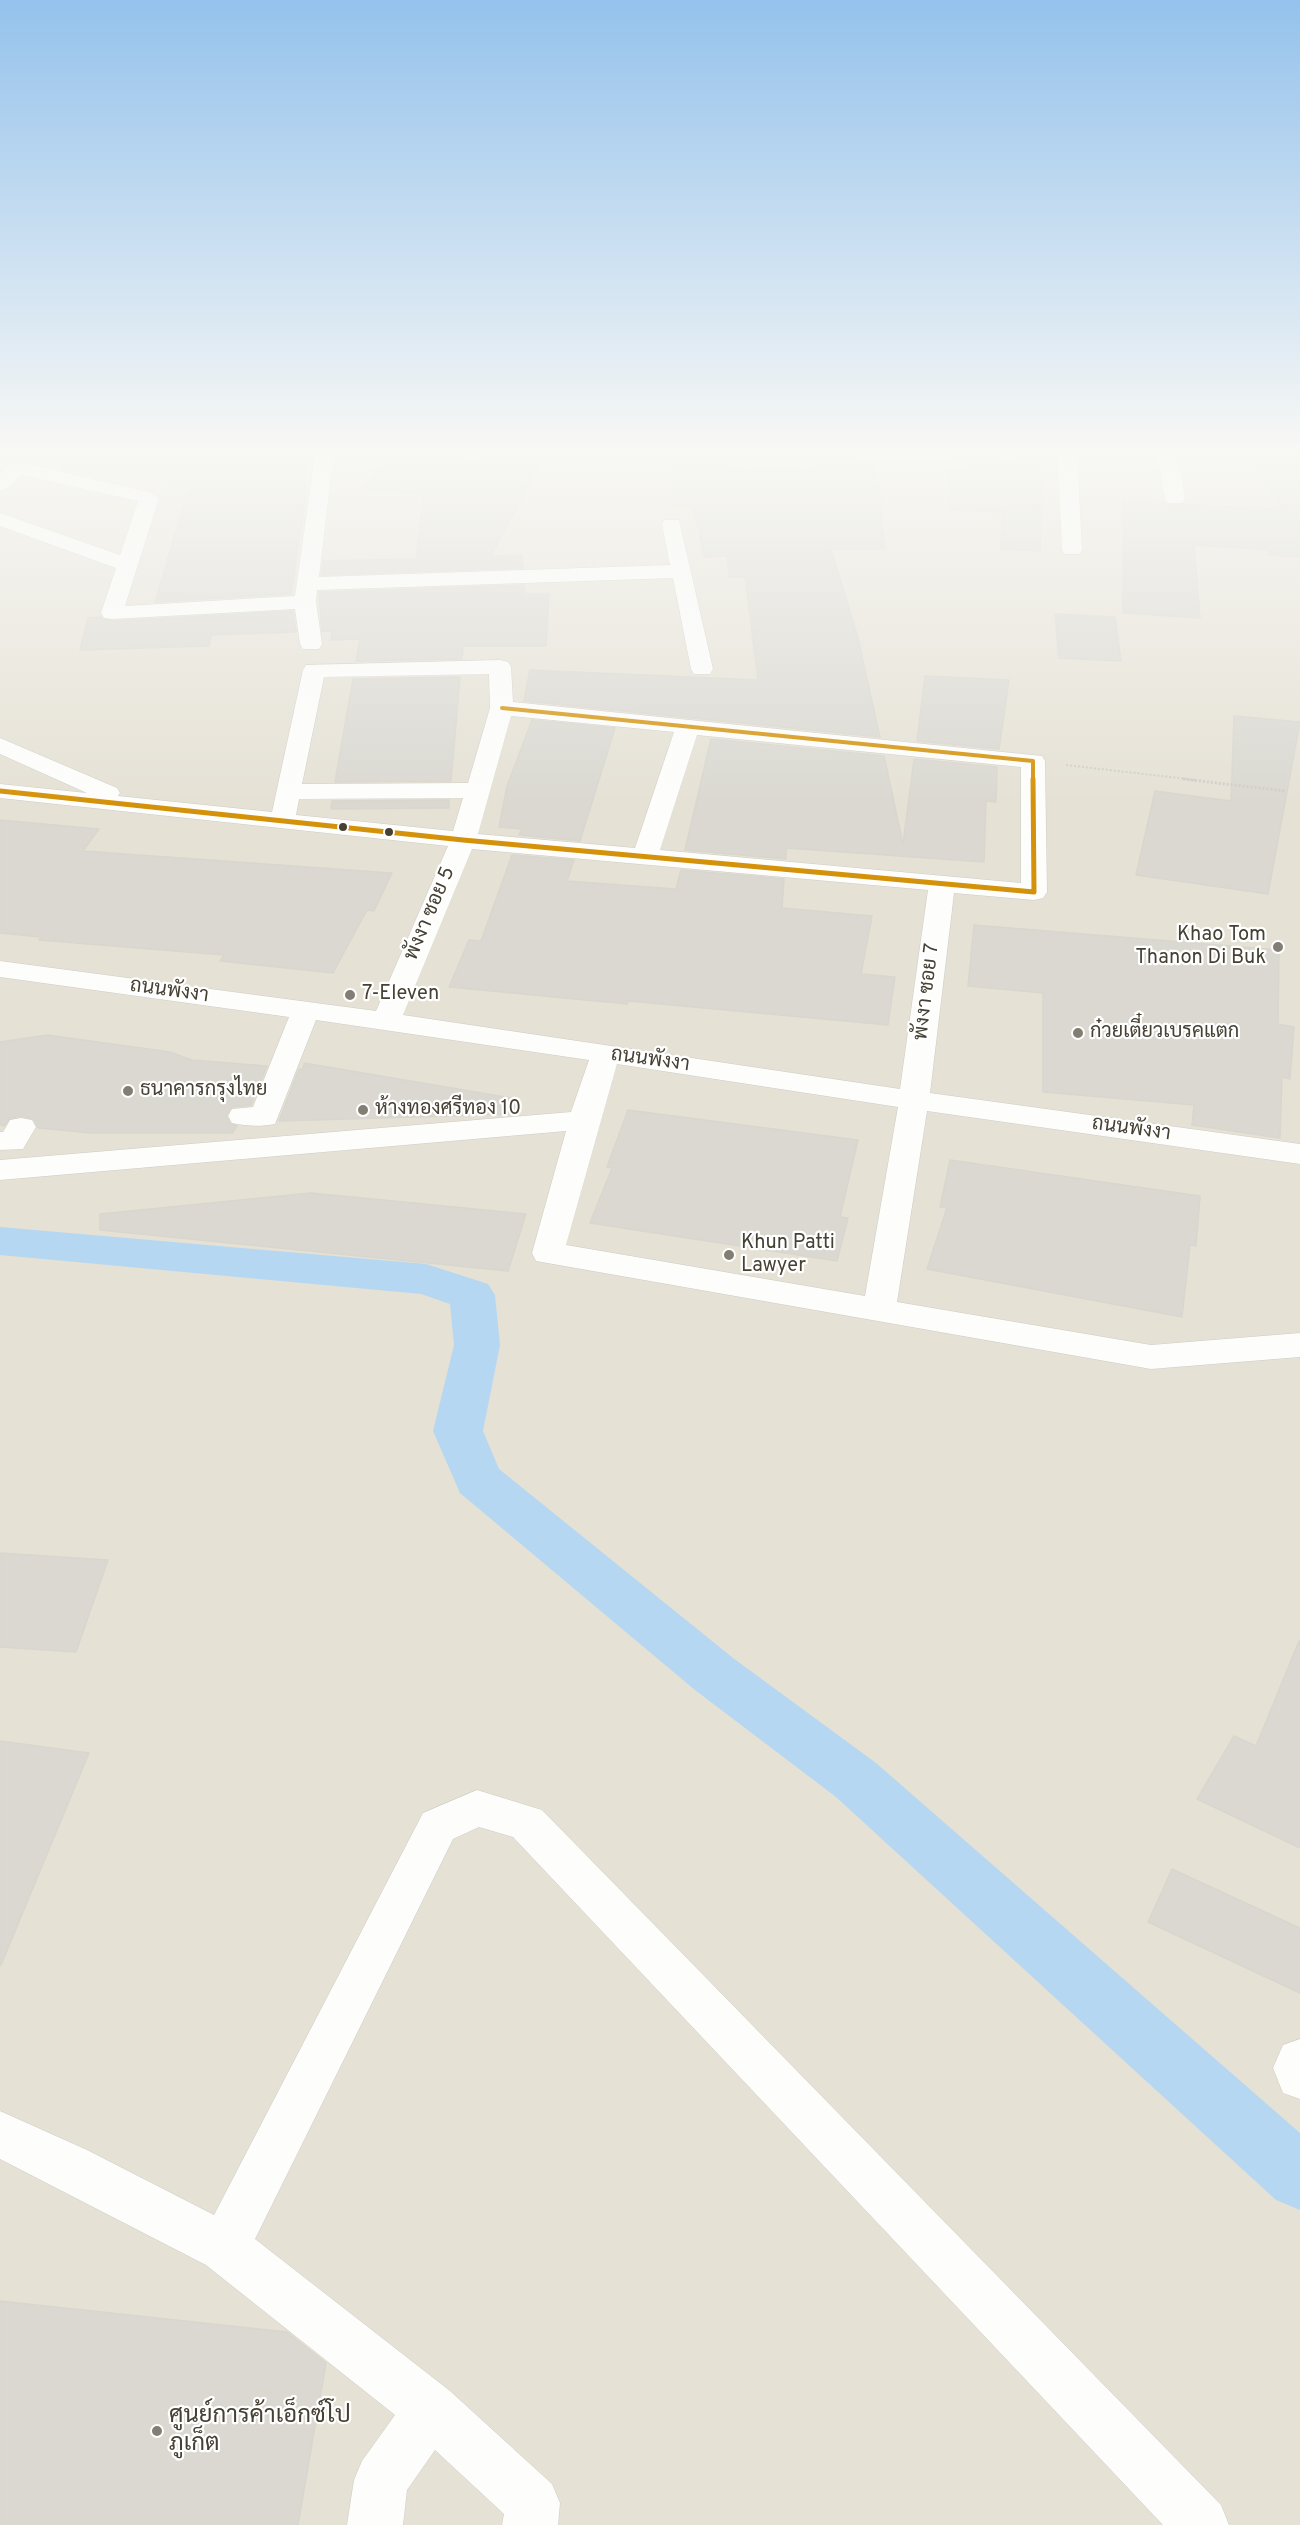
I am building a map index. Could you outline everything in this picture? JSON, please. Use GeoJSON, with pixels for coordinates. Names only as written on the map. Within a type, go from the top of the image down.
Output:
{"type":"FeatureCollection","features":[{"type":"Feature","properties":{"kind":"street"},"geometry":{"type":"LineString","coordinates":[[125,567],[112,613],[306,593],[682,571]]}},
{"type":"Feature","properties":{"kind":"street"},"geometry":{"type":"LineString","coordinates":[[309,567],[306,593],[311,644]]}},
{"type":"Feature","properties":{"kind":"street"},"geometry":{"type":"LineString","coordinates":[[681,567],[702,669]]}},
{"type":"Feature","properties":{"kind":"street","name":"พังงา ซอย 5"},"geometry":{"type":"LineString","coordinates":[[289,792],[314,670],[500,667],[502,708],[463,840],[386,1021]]}},
{"type":"Feature","properties":{"kind":"street"},"geometry":{"type":"LineString","coordinates":[[0,791],[463,840],[1034,892],[1033,761],[502,708]]}},
{"type":"Feature","properties":{"kind":"street"},"geometry":{"type":"LineString","coordinates":[[645,857],[687,728]]}},
{"type":"Feature","properties":{"kind":"street"},"geometry":{"type":"LineString","coordinates":[[0,745],[138,807]]}},
{"type":"Feature","properties":{"kind":"street"},"geometry":{"type":"LineString","coordinates":[[282,822],[289,792],[478,790]]}},
{"type":"Feature","properties":{"kind":"street","name":"พังงา ซอย 7"},"geometry":{"type":"LineString","coordinates":[[879,1311],[914,1100],[942,884]]}},
{"type":"Feature","properties":{"kind":"street","name":"ถนนพังงา"},"geometry":{"type":"LineString","coordinates":[[0,969],[386,1021],[914,1100],[1300,1154]]}},
{"type":"Feature","properties":{"kind":"street"},"geometry":{"type":"LineString","coordinates":[[243,1116],[264,1117],[306,1010]]}},
{"type":"Feature","properties":{"kind":"street"},"geometry":{"type":"LineString","coordinates":[[605,1055],[584,1120],[548,1253],[1151,1357],[1300,1346]]}},
{"type":"Feature","properties":{"kind":"street"},"geometry":{"type":"LineString","coordinates":[[0,1170],[584,1120]]}},
{"type":"Feature","properties":{"kind":"street"},"geometry":{"type":"LineString","coordinates":[[224,2247],[438,1826],[477,1808],[526,1823],[1200,2525]]}},
{"type":"Feature","properties":{"kind":"street"},"geometry":{"type":"LineString","coordinates":[[1300,2061],[1298,2068],[1300,2077]]}},
{"type":"Feature","properties":{"kind":"street"},"geometry":{"type":"LineString","coordinates":[[0,2134],[224,2247],[431,2410],[533,2503],[530,2525]]}},
{"type":"Feature","properties":{"kind":"street"},"geometry":{"type":"LineString","coordinates":[[375,2525],[381,2480],[431,2410]]}},
{"type":"Feature","properties":{"kind":"path"},"geometry":{"type":"LineString","coordinates":[[1033,761],[1285,791]]}},
{"type":"Feature","properties":{"kind":"shaded area"},"geometry":{"type":"Polygon","coordinates":[[[0,567],[1300,567],[1300,2525],[0,2525],[0,567]]]}},
{"type":"Feature","properties":{"kind":"building"},"geometry":{"type":"Polygon","coordinates":[[[165,567],[295,567],[291,594],[155,602],[165,567]]]}},
{"type":"Feature","properties":{"kind":"building"},"geometry":{"type":"Polygon","coordinates":[[[323,567],[523,568],[322,575],[323,567]]]}},
{"type":"Feature","properties":{"kind":"building"},"geometry":{"type":"Polygon","coordinates":[[[728,567],[836,567],[858,638],[880,737],[524,701],[530,670],[758,680],[745,577],[729,577],[728,567]]]}},
{"type":"Feature","properties":{"kind":"building"},"geometry":{"type":"Polygon","coordinates":[[[1123,567],[1196,567],[1200,618],[1123,613],[1123,567]]]}},
{"type":"Feature","properties":{"kind":"building"},"geometry":{"type":"Polygon","coordinates":[[[524,585],[525,594],[549,594],[546,646],[463,646],[462,659],[356,661],[360,639],[331,640],[332,631],[322,631],[319,592],[524,585]]]}},
{"type":"Feature","properties":{"kind":"building"},"geometry":{"type":"Polygon","coordinates":[[[293,611],[296,632],[211,635],[209,646],[80,650],[88,618],[101,617],[112,621],[293,611]]]}},
{"type":"Feature","properties":{"kind":"building"},"geometry":{"type":"Polygon","coordinates":[[[1055,614],[1115,617],[1121,661],[1059,658],[1055,614]]]}},
{"type":"Feature","properties":{"kind":"building"},"geometry":{"type":"Polygon","coordinates":[[[925,676],[1009,680],[999,749],[917,741],[925,676]]]}},
{"type":"Feature","properties":{"kind":"building"},"geometry":{"type":"Polygon","coordinates":[[[460,677],[451,781],[335,782],[353,679],[460,677]]]}},
{"type":"Feature","properties":{"kind":"building"},"geometry":{"type":"Polygon","coordinates":[[[1234,716],[1300,722],[1268,894],[1136,875],[1155,791],[1231,801],[1234,716]]]}},
{"type":"Feature","properties":{"kind":"building"},"geometry":{"type":"Polygon","coordinates":[[[532,720],[615,728],[580,841],[519,835],[522,829],[499,827],[507,786],[532,720]]]}},
{"type":"Feature","properties":{"kind":"building"},"geometry":{"type":"Polygon","coordinates":[[[711,739],[884,756],[903,844],[914,759],[997,767],[996,802],[986,801],[984,862],[786,848],[786,859],[685,850],[711,739]]]}},
{"type":"Feature","properties":{"kind":"building"},"geometry":{"type":"Polygon","coordinates":[[[449,800],[449,808],[331,809],[332,801],[449,800]]]}},
{"type":"Feature","properties":{"kind":"building"},"geometry":{"type":"Polygon","coordinates":[[[0,820],[99,829],[83,851],[392,873],[374,911],[367,910],[333,973],[220,961],[224,955],[39,940],[41,937],[0,933],[0,820]]]}},
{"type":"Feature","properties":{"kind":"building"},"geometry":{"type":"Polygon","coordinates":[[[512,855],[574,860],[567,881],[676,889],[681,870],[784,879],[782,908],[872,916],[861,974],[895,977],[888,1025],[449,987],[469,940],[481,941],[512,855]]]}},
{"type":"Feature","properties":{"kind":"building"},"geometry":{"type":"Polygon","coordinates":[[[974,925],[1279,950],[1278,1024],[1294,1027],[1290,1079],[1282,1077],[1280,1138],[1192,1125],[1194,1105],[1043,1092],[1043,993],[968,986],[974,925]]]}},
{"type":"Feature","properties":{"kind":"building","name":"ธนาคารกรุงไทย"},"geometry":{"type":"Polygon","coordinates":[[[47,1035],[170,1052],[192,1060],[267,1066],[251,1105],[232,1107],[226,1115],[230,1124],[237,1126],[232,1133],[91,1133],[38,1128],[34,1119],[21,1116],[10,1118],[4,1126],[0,1125],[0,1042],[47,1035]]]}},
{"type":"Feature","properties":{"kind":"building"},"geometry":{"type":"Polygon","coordinates":[[[304,1063],[517,1099],[516,1114],[279,1121],[299,1069],[303,1069],[304,1063]]]}},
{"type":"Feature","properties":{"kind":"building"},"geometry":{"type":"Polygon","coordinates":[[[628,1110],[858,1140],[840,1217],[848,1218],[837,1261],[590,1223],[612,1168],[607,1167],[628,1110]]]}},
{"type":"Feature","properties":{"kind":"building"},"geometry":{"type":"Polygon","coordinates":[[[950,1160],[1200,1196],[1196,1246],[1190,1245],[1182,1317],[927,1269],[947,1208],[940,1207],[950,1160]]]}},
{"type":"Feature","properties":{"kind":"building"},"geometry":{"type":"Polygon","coordinates":[[[311,1193],[526,1214],[508,1271],[100,1230],[100,1214],[311,1193]]]}},
{"type":"Feature","properties":{"kind":"building"},"geometry":{"type":"Polygon","coordinates":[[[0,1553],[108,1560],[76,1652],[0,1647],[0,1553]]]}},
{"type":"Feature","properties":{"kind":"building"},"geometry":{"type":"Polygon","coordinates":[[[1299,1641],[1300,1848],[1197,1799],[1234,1736],[1256,1746],[1299,1641]]]}},
{"type":"Feature","properties":{"kind":"building"},"geometry":{"type":"Polygon","coordinates":[[[0,1741],[89,1753],[1,1965],[0,1965],[0,1741]]]}},
{"type":"Feature","properties":{"kind":"building"},"geometry":{"type":"Polygon","coordinates":[[[1172,1869],[1300,1928],[1300,1993],[1148,1922],[1172,1869]]]}},
{"type":"Feature","properties":{"kind":"building","name":"ศูนย์การค้าเอ็กซ์โป ภูเก็ต"},"geometry":{"type":"Polygon","coordinates":[[[0,2301],[287,2332],[326,2363],[298,2525],[0,2525],[0,2301]]]}},
{"type":"Feature","properties":{"kind":"waterway"},"geometry":{"type":"LineString","coordinates":[[0,1241],[426,1279],[472,1295],[477,1345],[458,1431],[478,1480],[714,1674],[856,1780],[1300,2177]]}},
{"type":"Feature","properties":{"kind":"transit line"},"geometry":{"type":"LineString","coordinates":[[0,791],[463,840],[1034,892],[1033,761],[502,708]]}},
{"type":"Feature","properties":{"kind":"place","name":"Khao Tom Thanon Di Buk"},"geometry":{"type":"Point","coordinates":[1278,947]}},
{"type":"Feature","properties":{"kind":"place","name":"7-Eleven"},"geometry":{"type":"Point","coordinates":[350,995]}},
{"type":"Feature","properties":{"kind":"place","name":"ก๋วยเตี๋ยวเบรคแตก"},"geometry":{"type":"Point","coordinates":[1078,1033]}},
{"type":"Feature","properties":{"kind":"place","name":"ธนาคารกรุงไทย"},"geometry":{"type":"Point","coordinates":[128,1091]}},
{"type":"Feature","properties":{"kind":"place","name":"ห้างทองศรีทอง 10"},"geometry":{"type":"Point","coordinates":[363,1110]}},
{"type":"Feature","properties":{"kind":"place","name":"Khun Patti Lawyer"},"geometry":{"type":"Point","coordinates":[729,1255]}},
{"type":"Feature","properties":{"kind":"place","name":"ศูนย์การค้าเอ็กซ์โป ภูเก็ต"},"geometry":{"type":"Point","coordinates":[157,2431]}}]}
